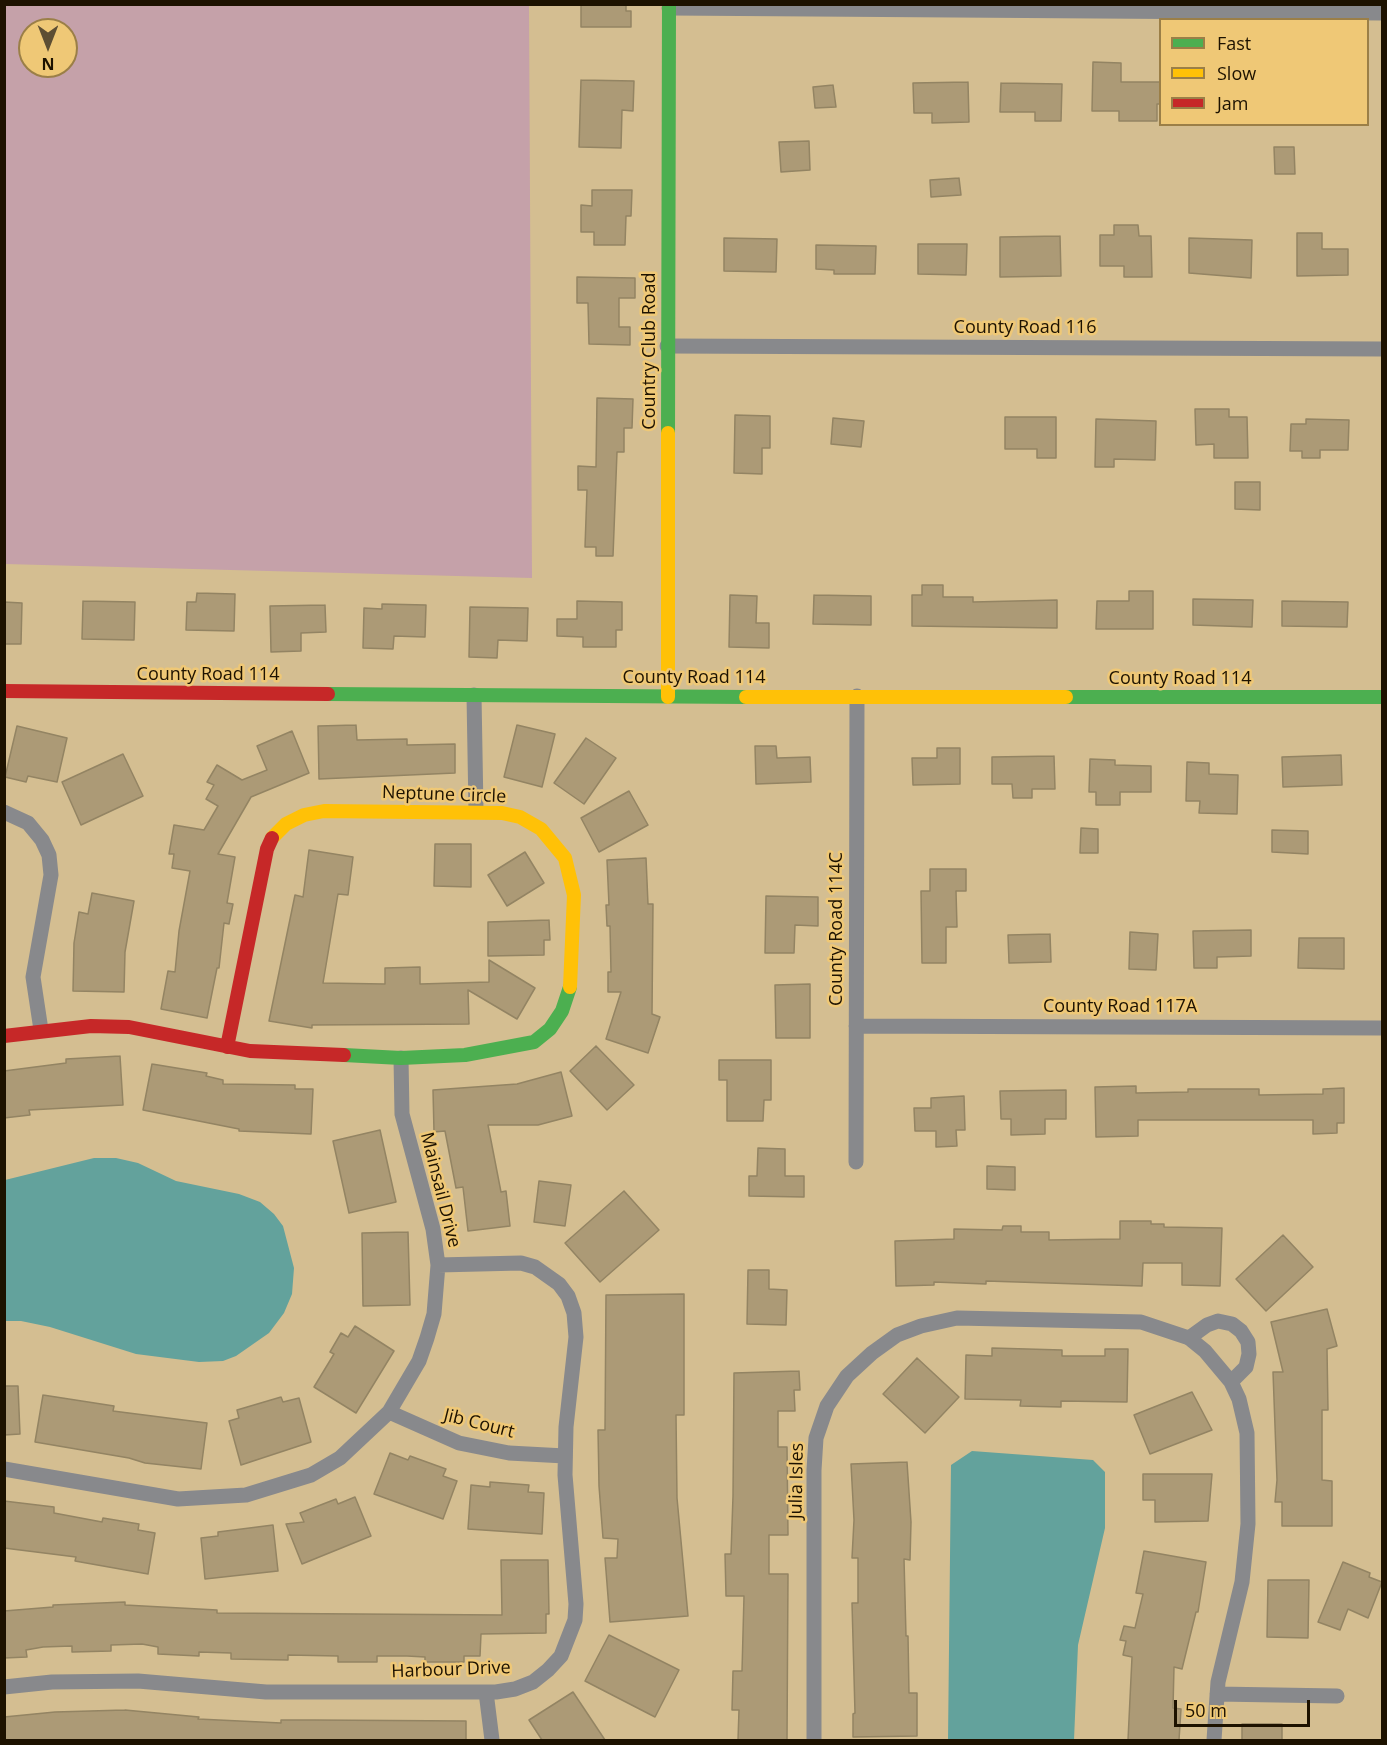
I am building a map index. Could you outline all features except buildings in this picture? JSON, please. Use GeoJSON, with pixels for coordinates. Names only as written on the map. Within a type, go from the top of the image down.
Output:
{"type":"FeatureCollection","features":[{"type":"Feature","properties":{"kind":"street"},"geometry":{"type":"LineString","coordinates":[[669,6],[1383,13]]}},
{"type":"Feature","properties":{"kind":"street","name":"Country Club Road"},"geometry":{"type":"LineString","coordinates":[[668,697],[669,6]]}},
{"type":"Feature","properties":{"kind":"street","name":"County Road 116"},"geometry":{"type":"LineString","coordinates":[[667,346],[1383,349]]}},
{"type":"Feature","properties":{"kind":"street","name":"County Road 114"},"geometry":{"type":"LineString","coordinates":[[4,691],[668,697],[1383,697]]}},
{"type":"Feature","properties":{"kind":"street"},"geometry":{"type":"LineString","coordinates":[[474,695],[476,811]]}},
{"type":"Feature","properties":{"kind":"street","name":"County Road 114C"},"geometry":{"type":"LineString","coordinates":[[856,1162],[857,696]]}},
{"type":"Feature","properties":{"kind":"street","name":"Neptune Circle"},"geometry":{"type":"LineString","coordinates":[[4,1036],[41,1030],[129,1027],[227,1047],[250,1051],[401,1058],[465,1055],[511,1048],[534,1041],[550,1029],[562,1011],[570,988],[573,965],[574,896],[565,858],[555,843],[541,829],[520,817],[476,811],[324,811],[304,815],[286,824],[272,837],[264,860],[227,1047]]}},
{"type":"Feature","properties":{"kind":"street"},"geometry":{"type":"LineString","coordinates":[[4,812],[28,823],[42,840],[49,855],[51,875],[33,976],[41,1030]]}},
{"type":"Feature","properties":{"kind":"street","name":"County Road 117A"},"geometry":{"type":"LineString","coordinates":[[856,1026],[1383,1028]]}},
{"type":"Feature","properties":{"kind":"street","name":"Mainsail Drive"},"geometry":{"type":"LineString","coordinates":[[4,1469],[178,1499],[246,1495],[310,1475],[340,1458],[389,1412],[419,1361],[427,1338],[434,1314],[438,1265],[434,1229],[402,1114],[401,1058]]}},
{"type":"Feature","properties":{"kind":"street","name":"Harbour Drive"},"geometry":{"type":"LineString","coordinates":[[4,1687],[52,1682],[128,1681],[266,1692],[486,1692],[515,1689],[533,1682],[561,1656],[570,1638],[576,1604],[565,1456],[576,1337],[574,1313],[568,1296],[549,1275],[521,1263],[438,1265]]}},
{"type":"Feature","properties":{"kind":"street","name":"Julia Isles"},"geometry":{"type":"LineString","coordinates":[[814,1740],[816,1438],[827,1406],[847,1376],[872,1353],[897,1335],[921,1326],[957,1318],[1141,1322],[1189,1338],[1205,1351],[1231,1383],[1239,1399],[1247,1433],[1248,1524],[1242,1582],[1225,1644],[1217,1694],[1214,1740]]}},
{"type":"Feature","properties":{"kind":"street"},"geometry":{"type":"LineString","coordinates":[[1189,1338],[1207,1325],[1218,1321],[1232,1324],[1241,1331],[1248,1341],[1250,1354],[1246,1367],[1231,1383]]}},
{"type":"Feature","properties":{"kind":"street","name":"Jib Court"},"geometry":{"type":"LineString","coordinates":[[389,1412],[459,1443],[509,1453],[565,1456]]}},
{"type":"Feature","properties":{"kind":"street"},"geometry":{"type":"LineString","coordinates":[[486,1692],[492,1740]]}},
{"type":"Feature","properties":{"kind":"street"},"geometry":{"type":"LineString","coordinates":[[1217,1694],[1337,1696]]}},
{"type":"Feature","properties":{"kind":"shaded area"},"geometry":{"type":"Polygon","coordinates":[[[5,4],[529,5],[532,578],[5,564],[5,4]]]}},
{"type":"Feature","properties":{"kind":"water"},"geometry":{"type":"Polygon","coordinates":[[[94,1158],[116,1158],[138,1163],[176,1181],[239,1194],[260,1202],[274,1214],[283,1226],[294,1268],[292,1294],[284,1313],[269,1333],[236,1356],[223,1361],[199,1362],[136,1354],[50,1327],[21,1321],[5,1321],[5,1180],[94,1158]]]}},
{"type":"Feature","properties":{"kind":"water"},"geometry":{"type":"Polygon","coordinates":[[[972,1451],[1093,1460],[1105,1472],[1105,1528],[1078,1645],[1074,1740],[948,1740],[951,1465],[972,1451]]]}},
{"type":"Feature","properties":{"kind":"traffic: fast"},"geometry":{"type":"LineString","coordinates":[[668,433],[669,4]]}},
{"type":"Feature","properties":{"kind":"traffic: fast"},"geometry":{"type":"LineString","coordinates":[[328,694],[746,697]]}},
{"type":"Feature","properties":{"kind":"traffic: fast"},"geometry":{"type":"LineString","coordinates":[[1066,697],[1382,697]]}},
{"type":"Feature","properties":{"kind":"traffic: fast"},"geometry":{"type":"LineString","coordinates":[[344,1055],[401,1058],[465,1055],[534,1042],[550,1029],[562,1011],[570,987]]}},
{"type":"Feature","properties":{"kind":"traffic: slow"},"geometry":{"type":"LineString","coordinates":[[668,433],[668,697]]}},
{"type":"Feature","properties":{"kind":"traffic: slow"},"geometry":{"type":"LineString","coordinates":[[746,697],[1066,697]]}},
{"type":"Feature","properties":{"kind":"traffic: slow"},"geometry":{"type":"LineString","coordinates":[[272,838],[286,824],[304,815],[324,811],[502,813],[520,817],[541,829],[565,858],[574,895],[570,987]]}},
{"type":"Feature","properties":{"kind":"traffic: jam"},"geometry":{"type":"LineString","coordinates":[[4,691],[328,694]]}},
{"type":"Feature","properties":{"kind":"traffic: jam"},"geometry":{"type":"LineString","coordinates":[[227,1047],[267,849],[272,838]]}},
{"type":"Feature","properties":{"kind":"traffic: jam"},"geometry":{"type":"LineString","coordinates":[[4,1036],[91,1026],[129,1027],[250,1051],[344,1055]]}}]}
